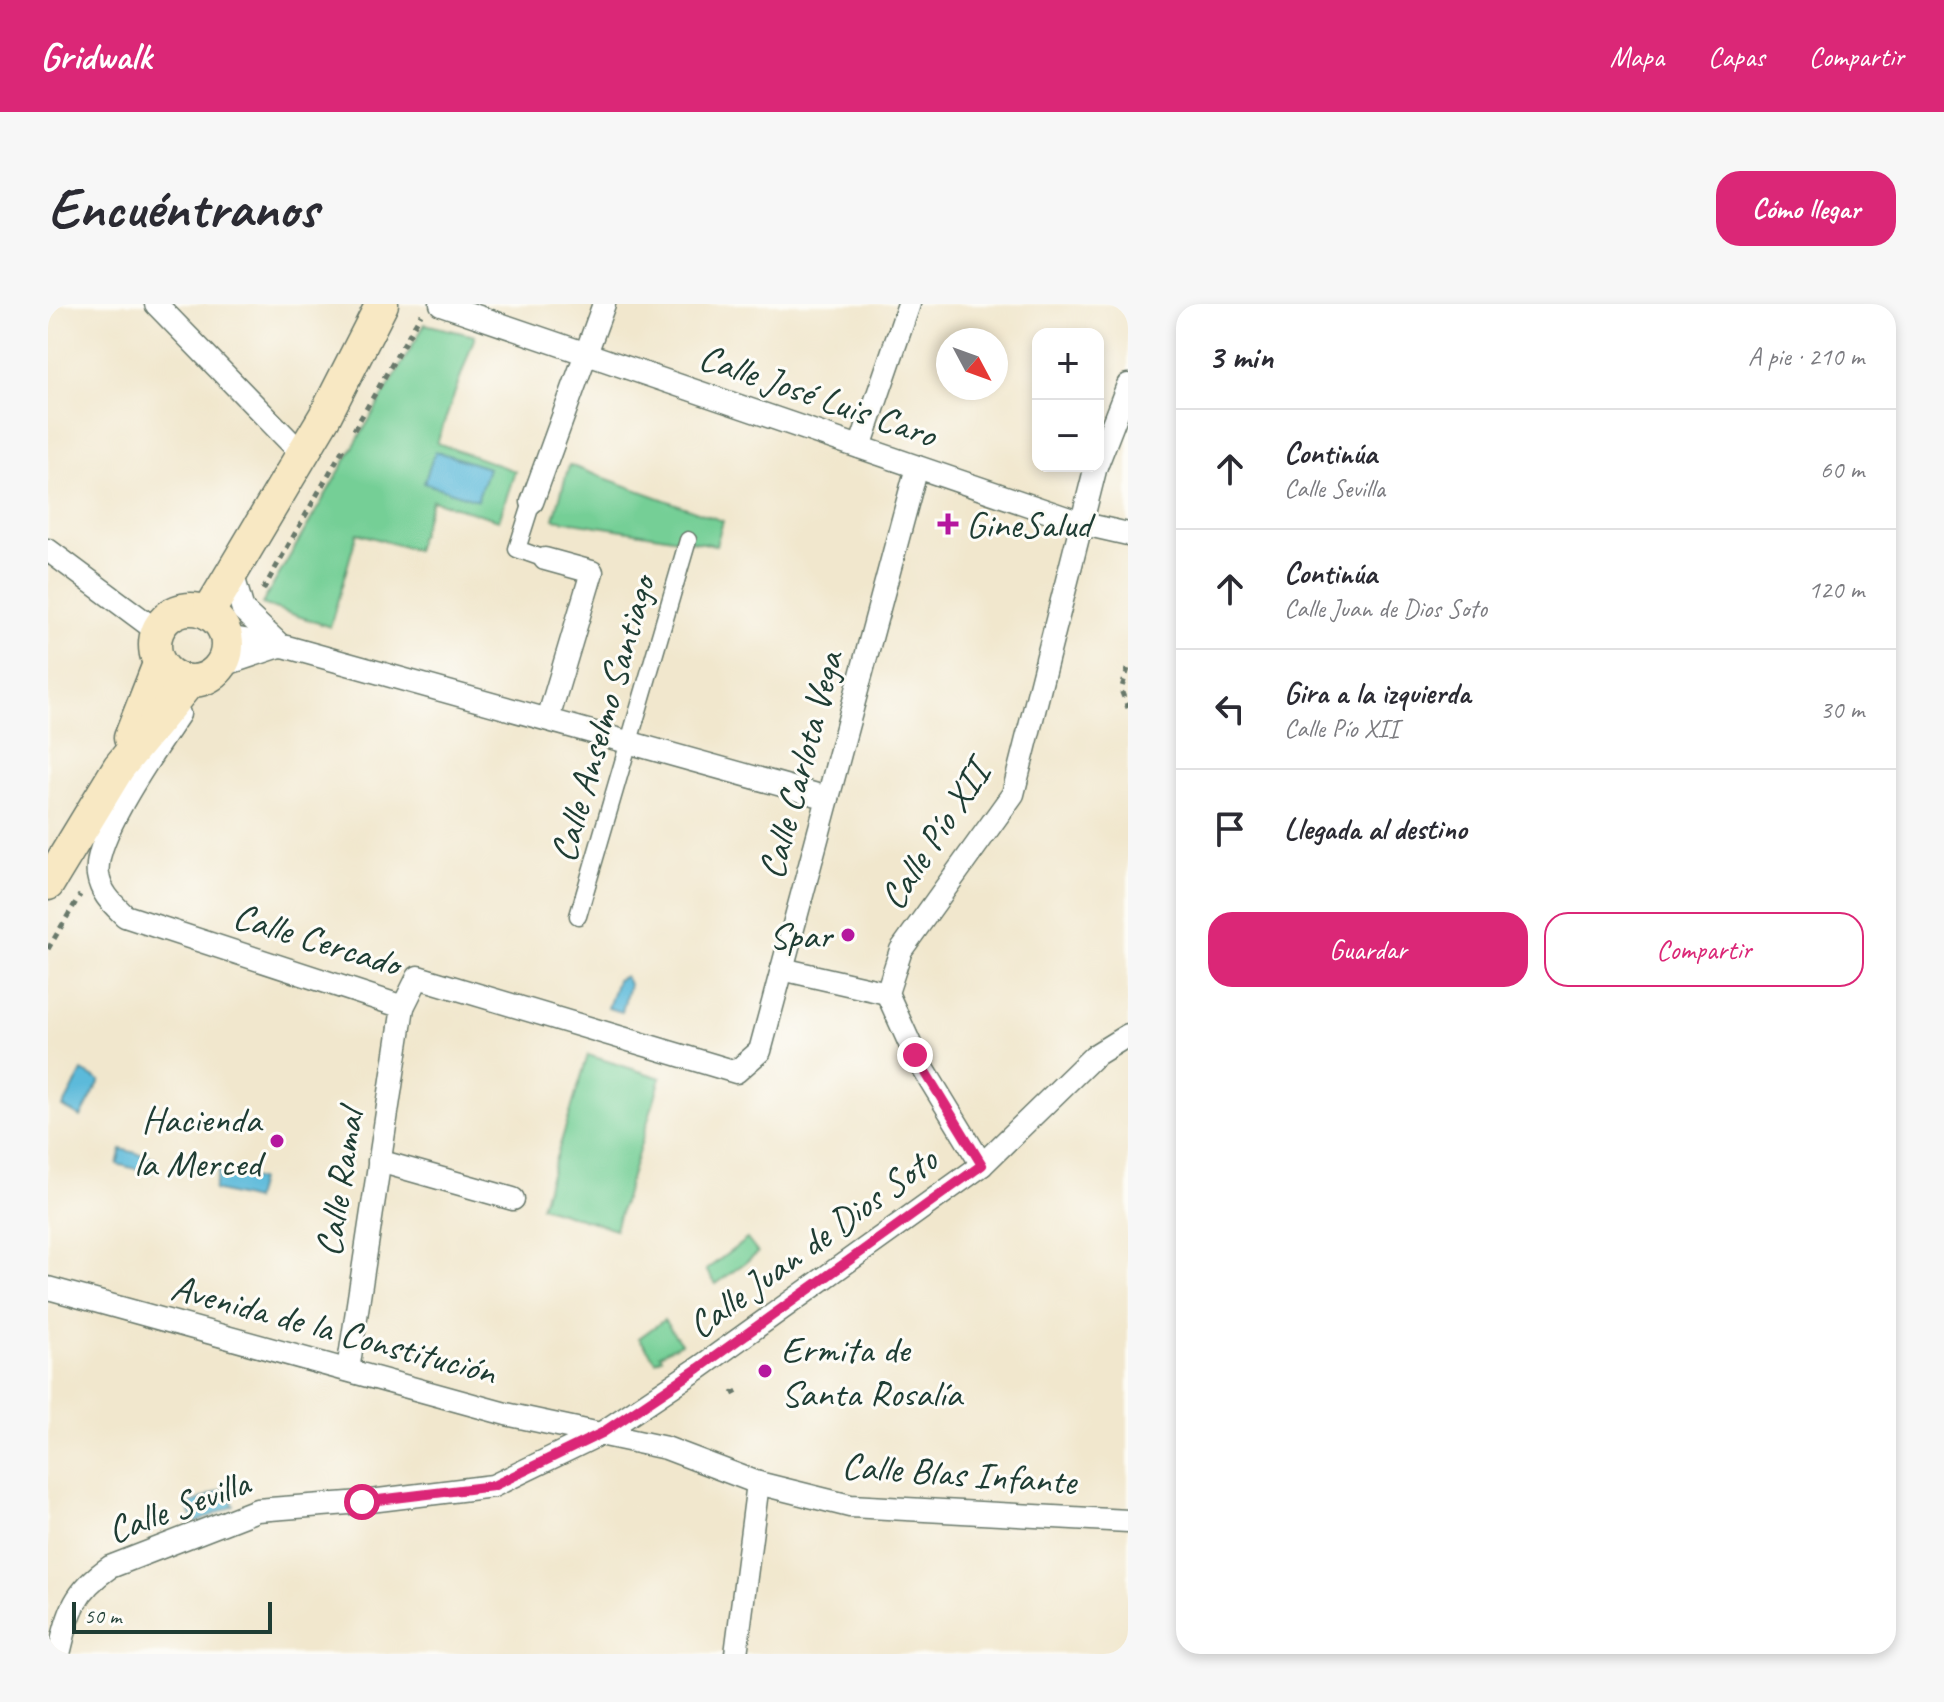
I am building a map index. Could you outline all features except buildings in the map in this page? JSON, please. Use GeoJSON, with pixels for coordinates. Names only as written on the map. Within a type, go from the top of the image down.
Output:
{"type":"FeatureCollection","features":[{"type":"Feature","properties":{"kind":"main road"},"geometry":{"type":"LineString","coordinates":[[48,884],[119,767],[209,655],[232,572],[325,416],[382,304]]}},
{"type":"Feature","properties":{"kind":"main road"},"geometry":{"type":"LineString","coordinates":[[325,416],[377,356],[406,304]]}},
{"type":"Feature","properties":{"kind":"main road"},"geometry":{"type":"LineString","coordinates":[[185,608],[209,655],[167,673],[155,654],[157,631],[164,620],[185,608]]}},
{"type":"Feature","properties":{"kind":"main road"},"geometry":{"type":"LineString","coordinates":[[119,767],[159,664]]}},
{"type":"Feature","properties":{"kind":"street"},"geometry":{"type":"LineString","coordinates":[[156,304],[302,454]]}},
{"type":"Feature","properties":{"kind":"street","name":"Calle José Luis Caro"},"geometry":{"type":"LineString","coordinates":[[441,304],[1084,524],[1128,534]]}},
{"type":"Feature","properties":{"kind":"street"},"geometry":{"type":"LineString","coordinates":[[548,719],[592,572],[517,549],[583,353],[604,304]]}},
{"type":"Feature","properties":{"kind":"street"},"geometry":{"type":"LineString","coordinates":[[860,447],[909,304]]}},
{"type":"Feature","properties":{"kind":"street","name":"Calle Pío XII"},"geometry":{"type":"LineString","coordinates":[[1104,446],[1128,385]]}},
{"type":"Feature","properties":{"kind":"street","name":"Calle Carlota Vega"},"geometry":{"type":"LineString","coordinates":[[736,1072],[760,1051],[917,467]]}},
{"type":"Feature","properties":{"kind":"street","name":"Calle Pío XII"},"geometry":{"type":"LineString","coordinates":[[887,993],[901,950],[1013,794],[1095,472]]}},
{"type":"Feature","properties":{"kind":"street","name":"Calle Anselmo Santiago"},"geometry":{"type":"LineString","coordinates":[[578,916],[688,540]]}},
{"type":"Feature","properties":{"kind":"street"},"geometry":{"type":"LineString","coordinates":[[48,550],[157,631]]}},
{"type":"Feature","properties":{"kind":"street"},"geometry":{"type":"LineString","coordinates":[[232,572],[243,610],[282,646]]}},
{"type":"Feature","properties":{"kind":"street"},"geometry":{"type":"LineString","coordinates":[[209,655],[282,646],[828,798]]}},
{"type":"Feature","properties":{"kind":"street","name":"Calle Cercado"},"geometry":{"type":"LineString","coordinates":[[209,655],[101,845],[97,873],[104,895],[125,916],[403,1007],[418,977],[736,1072]]}},
{"type":"Feature","properties":{"kind":"street"},"geometry":{"type":"LineString","coordinates":[[782,969],[887,993],[915,1055],[982,1165]]}},
{"type":"Feature","properties":{"kind":"street","name":"Calle Ramal"},"geometry":{"type":"LineString","coordinates":[[348,1370],[403,1007]]}},
{"type":"Feature","properties":{"kind":"street","name":"Calle Juan de Dios Soto"},"geometry":{"type":"LineString","coordinates":[[602,1433],[699,1368],[982,1165],[1094,1056],[1128,1035]]}},
{"type":"Feature","properties":{"kind":"street"},"geometry":{"type":"LineString","coordinates":[[379,1161],[513,1199]]}},
{"type":"Feature","properties":{"kind":"street","name":"Avenida de la Constitución"},"geometry":{"type":"LineString","coordinates":[[48,1288],[506,1414],[602,1433]]}},
{"type":"Feature","properties":{"kind":"street","name":"Calle Blas Infante"},"geometry":{"type":"LineString","coordinates":[[602,1433],[666,1448],[758,1483],[850,1506],[1128,1521]]}},
{"type":"Feature","properties":{"kind":"street","name":"Calle Sevilla"},"geometry":{"type":"LineString","coordinates":[[59,1654],[71,1607],[89,1581],[110,1567],[257,1510],[362,1502],[493,1486],[602,1433]]}},
{"type":"Feature","properties":{"kind":"street"},"geometry":{"type":"LineString","coordinates":[[736,1654],[758,1483]]}},
{"type":"Feature","properties":{"kind":"path"},"geometry":{"type":"LineString","coordinates":[[1128,669],[1121,690],[1128,708]]}},
{"type":"Feature","properties":{"kind":"path"},"geometry":{"type":"LineString","coordinates":[[732,1394],[740,1390]]}},
{"type":"Feature","properties":{"kind":"green space"},"geometry":{"type":"Polygon","coordinates":[[[425,324],[475,336],[437,443],[515,471],[499,520],[432,500],[415,550],[357,533],[330,627],[262,604],[425,324]]]}},
{"type":"Feature","properties":{"kind":"green space"},"geometry":{"type":"Polygon","coordinates":[[[569,465],[723,521],[716,545],[554,519],[569,465]]]}},
{"type":"Feature","properties":{"kind":"green space"},"geometry":{"type":"Polygon","coordinates":[[[588,1055],[661,1078],[615,1229],[541,1206],[588,1055]]]}},
{"type":"Feature","properties":{"kind":"green space"},"geometry":{"type":"Polygon","coordinates":[[[747,1239],[758,1253],[716,1284],[706,1270],[747,1239]]]}},
{"type":"Feature","properties":{"kind":"green space"},"geometry":{"type":"Polygon","coordinates":[[[664,1320],[681,1343],[660,1354],[662,1357],[656,1361],[639,1338],[664,1320]]]}},
{"type":"Feature","properties":{"kind":"water"},"geometry":{"type":"Polygon","coordinates":[[[435,451],[488,468],[477,500],[424,483],[435,451]]]}},
{"type":"Feature","properties":{"kind":"water"},"geometry":{"type":"Polygon","coordinates":[[[625,976],[629,984],[622,1012],[608,1008],[617,980],[625,976]]]}},
{"type":"Feature","properties":{"kind":"water"},"geometry":{"type":"Polygon","coordinates":[[[82,1071],[100,1081],[81,1117],[63,1107],[82,1071]]]}},
{"type":"Feature","properties":{"kind":"water"},"geometry":{"type":"Polygon","coordinates":[[[121,1149],[155,1158],[151,1173],[117,1164],[121,1149]]]}},
{"type":"Feature","properties":{"kind":"water"},"geometry":{"type":"Polygon","coordinates":[[[219,1170],[259,1180],[254,1200],[214,1190],[219,1170]]]}},
{"type":"Feature","properties":{"kind":"water"},"geometry":{"type":"Polygon","coordinates":[[[226,1488],[234,1506],[195,1523],[187,1505],[226,1488]]]}},
{"type":"Feature","properties":{"kind":"place","name":"GineSalud"},"geometry":{"type":"Point","coordinates":[948,524]}},
{"type":"Feature","properties":{"kind":"place","name":"Spar"},"geometry":{"type":"Point","coordinates":[848,935]}},
{"type":"Feature","properties":{"kind":"place","name":"Hacienda la Merced"},"geometry":{"type":"Point","coordinates":[277,1141]}},
{"type":"Feature","properties":{"kind":"place","name":"Ermita de Santa Rosalía"},"geometry":{"type":"Point","coordinates":[765,1371]}},
{"type":"Feature","properties":{"kind":"route"},"geometry":{"type":"LineString","coordinates":[[362,1502],[493,1486],[602,1433],[699,1368],[982,1165],[915,1055]]}}]}
